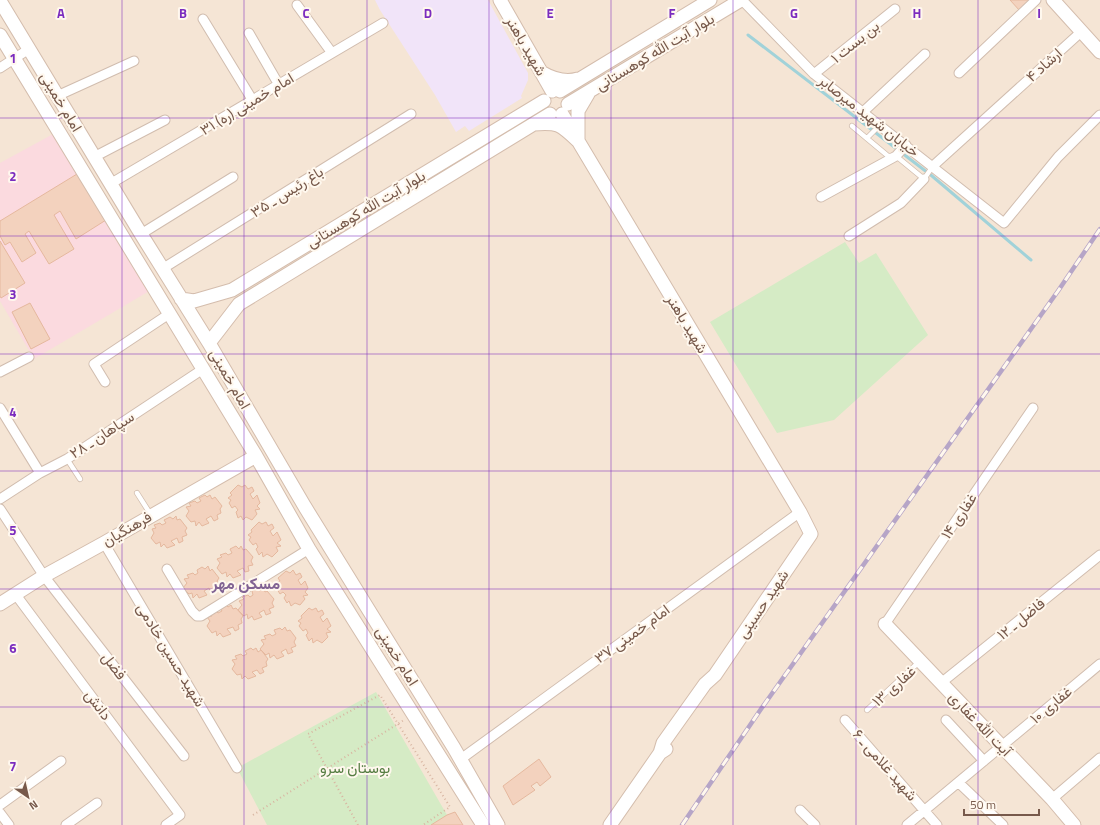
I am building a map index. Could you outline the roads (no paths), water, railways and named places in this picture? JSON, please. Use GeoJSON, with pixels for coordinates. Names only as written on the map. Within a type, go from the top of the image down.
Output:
{"type":"FeatureCollection","features":[{"type":"Feature","properties":{"kind":"main road","name":"شهید باهنر"},"geometry":{"type":"LineString","coordinates":[[500,0],[552,94]]}},
{"type":"Feature","properties":{"kind":"main road","name":"بلوار آیت الله کوهستانی"},"geometry":{"type":"LineString","coordinates":[[208,343],[239,304],[532,124],[560,111],[742,0]]}},
{"type":"Feature","properties":{"kind":"main road","name":"امام خمینی"},"geometry":{"type":"LineString","coordinates":[[0,1],[208,343],[305,507],[459,754]]}},
{"type":"Feature","properties":{"kind":"main road","name":"بلوار آیت الله کوهستانی"},"geometry":{"type":"LineString","coordinates":[[181,299],[194,301],[232,290],[552,94],[582,78],[702,2]]}},
{"type":"Feature","properties":{"kind":"main road"},"geometry":{"type":"LineString","coordinates":[[1059,2],[1081,32],[1100,52]]}},
{"type":"Feature","properties":{"kind":"main road","name":"امام خمینی"},"geometry":{"type":"LineString","coordinates":[[0,35],[256,456],[309,550],[414,714],[482,825]]}},
{"type":"Feature","properties":{"kind":"main road"},"geometry":{"type":"LineString","coordinates":[[541,72],[552,78],[563,81],[582,78]]}},
{"type":"Feature","properties":{"kind":"main road"},"geometry":{"type":"LineString","coordinates":[[578,141],[578,111],[590,92]]}},
{"type":"Feature","properties":{"kind":"main road"},"geometry":{"type":"LineString","coordinates":[[552,94],[567,96],[560,111],[545,108],[552,94]]}},
{"type":"Feature","properties":{"kind":"main road","name":"شهید باهنر"},"geometry":{"type":"LineString","coordinates":[[560,111],[800,512],[811,534]]}},
{"type":"Feature","properties":{"kind":"main road"},"geometry":{"type":"LineString","coordinates":[[532,124],[549,123],[558,125],[563,127],[578,141]]}},
{"type":"Feature","properties":{"kind":"main road"},"geometry":{"type":"LineString","coordinates":[[232,290],[228,295],[229,301],[233,305],[239,304]]}},
{"type":"Feature","properties":{"kind":"main road","name":"فرهنگیان"},"geometry":{"type":"LineString","coordinates":[[0,604],[44,576],[256,456]]}},
{"type":"Feature","properties":{"kind":"main road"},"geometry":{"type":"LineString","coordinates":[[289,516],[305,507]]}},
{"type":"Feature","properties":{"kind":"main road","name":"شهید حسینی"},"geometry":{"type":"LineString","coordinates":[[610,825],[660,753],[670,746],[712,688],[715,675],[811,534]]}},
{"type":"Feature","properties":{"kind":"main road","name":"آیت الله غفاری"},"geometry":{"type":"LineString","coordinates":[[885,624],[1052,799],[1074,825]]}},
{"type":"Feature","properties":{"kind":"main road"},"geometry":{"type":"LineString","coordinates":[[459,754],[498,825]]}},
{"type":"Feature","properties":{"kind":"main road"},"geometry":{"type":"LineString","coordinates":[[459,754],[492,800],[506,825]]}},
{"type":"Feature","properties":{"kind":"main road"},"geometry":{"type":"LineString","coordinates":[[443,761],[442,772],[474,825]]}},
{"type":"Feature","properties":{"kind":"street","name":"خیابان شهید میرصابر"},"geometry":{"type":"LineString","coordinates":[[742,0],[814,74],[934,166],[1004,223],[1058,157],[1100,114]]}},
{"type":"Feature","properties":{"kind":"street"},"geometry":{"type":"LineString","coordinates":[[959,73],[1036,0]]}},
{"type":"Feature","properties":{"kind":"street"},"geometry":{"type":"LineString","coordinates":[[297,5],[332,54]]}},
{"type":"Feature","properties":{"kind":"street","name":"بن بست ۱"},"geometry":{"type":"LineString","coordinates":[[814,74],[895,9]]}},
{"type":"Feature","properties":{"kind":"street"},"geometry":{"type":"LineString","coordinates":[[203,19],[253,100]]}},
{"type":"Feature","properties":{"kind":"street","name":"امام خمینی (ره) ۳۱"},"geometry":{"type":"LineString","coordinates":[[110,184],[383,23]]}},
{"type":"Feature","properties":{"kind":"street","name":"ارشاد ۴"},"geometry":{"type":"LineString","coordinates":[[934,166],[1081,32]]}},
{"type":"Feature","properties":{"kind":"street"},"geometry":{"type":"LineString","coordinates":[[249,33],[279,85]]}},
{"type":"Feature","properties":{"kind":"street"},"geometry":{"type":"LineString","coordinates":[[0,68],[29,49]]}},
{"type":"Feature","properties":{"kind":"street"},"geometry":{"type":"LineString","coordinates":[[863,112],[925,54]]}},
{"type":"Feature","properties":{"kind":"street"},"geometry":{"type":"LineString","coordinates":[[57,96],[134,62]]}},
{"type":"Feature","properties":{"kind":"street","name":"باغ رئیس ـ ۳۵"},"geometry":{"type":"LineString","coordinates":[[162,269],[411,114]]}},
{"type":"Feature","properties":{"kind":"street"},"geometry":{"type":"LineString","coordinates":[[94,157],[165,120]]}},
{"type":"Feature","properties":{"kind":"street"},"geometry":{"type":"LineString","coordinates":[[821,197],[896,156],[906,145]]}},
{"type":"Feature","properties":{"kind":"street"},"geometry":{"type":"LineString","coordinates":[[141,234],[233,177]]}},
{"type":"Feature","properties":{"kind":"street"},"geometry":{"type":"LineString","coordinates":[[849,236],[901,203],[924,179]]}},
{"type":"Feature","properties":{"kind":"street"},"geometry":{"type":"LineString","coordinates":[[105,382],[94,364],[169,314]]}},
{"type":"Feature","properties":{"kind":"street"},"geometry":{"type":"LineString","coordinates":[[0,372],[29,357]]}},
{"type":"Feature","properties":{"kind":"street","name":"سپاهان ـ ۲۸"},"geometry":{"type":"LineString","coordinates":[[0,499],[40,473],[67,459],[203,369]]}},
{"type":"Feature","properties":{"kind":"street"},"geometry":{"type":"LineString","coordinates":[[0,408],[40,473]]}},
{"type":"Feature","properties":{"kind":"street","name":"غفاری ۱۴"},"geometry":{"type":"LineString","coordinates":[[885,624],[1033,408]]}},
{"type":"Feature","properties":{"kind":"street","name":"فضل"},"geometry":{"type":"LineString","coordinates":[[0,509],[44,576],[184,756]]}},
{"type":"Feature","properties":{"kind":"street","name":"امام خمینی ۳۷"},"geometry":{"type":"LineString","coordinates":[[459,754],[800,512]]}},
{"type":"Feature","properties":{"kind":"street","name":"شهید حسین خادمی"},"geometry":{"type":"LineString","coordinates":[[104,543],[237,768]]}},
{"type":"Feature","properties":{"kind":"street"},"geometry":{"type":"LineString","coordinates":[[167,569],[192,611],[197,616],[201,616],[205,615],[309,550]]}},
{"type":"Feature","properties":{"kind":"street","name":"فاضل ـ ۱۲"},"geometry":{"type":"LineString","coordinates":[[941,683],[1100,554]]}},
{"type":"Feature","properties":{"kind":"street","name":"دانش"},"geometry":{"type":"LineString","coordinates":[[16,595],[180,815],[168,824]]}},
{"type":"Feature","properties":{"kind":"street","name":"غفاری ۱۰"},"geometry":{"type":"LineString","coordinates":[[907,825],[1100,664]]}},
{"type":"Feature","properties":{"kind":"street","name":"شهید غلامی ـ ۶"},"geometry":{"type":"LineString","coordinates":[[845,720],[937,825]]}},
{"type":"Feature","properties":{"kind":"street"},"geometry":{"type":"LineString","coordinates":[[946,720],[984,761]]}},
{"type":"Feature","properties":{"kind":"street"},"geometry":{"type":"LineString","coordinates":[[1052,799],[1100,758]]}},
{"type":"Feature","properties":{"kind":"street"},"geometry":{"type":"LineString","coordinates":[[0,805],[61,761]]}},
{"type":"Feature","properties":{"kind":"street"},"geometry":{"type":"LineString","coordinates":[[958,782],[1003,825]]}},
{"type":"Feature","properties":{"kind":"street"},"geometry":{"type":"LineString","coordinates":[[66,825],[97,803]]}},
{"type":"Feature","properties":{"kind":"street"},"geometry":{"type":"LineString","coordinates":[[800,810],[814,825]]}},
{"type":"Feature","properties":{"kind":"street"},"geometry":{"type":"LineString","coordinates":[[0,813],[9,825]]}},
{"type":"Feature","properties":{"kind":"lane"},"geometry":{"type":"LineString","coordinates":[[867,138],[880,125]]}},
{"type":"Feature","properties":{"kind":"lane"},"geometry":{"type":"LineString","coordinates":[[852,126],[888,156],[896,156],[924,179],[934,166]]}},
{"type":"Feature","properties":{"kind":"lane"},"geometry":{"type":"LineString","coordinates":[[67,459],[80,479]]}},
{"type":"Feature","properties":{"kind":"lane"},"geometry":{"type":"LineString","coordinates":[[137,493],[151,515]]}},
{"type":"Feature","properties":{"kind":"lane","name":"غفاری ۱۳"},"geometry":{"type":"LineString","coordinates":[[867,710],[921,661]]}},
{"type":"Feature","properties":{"kind":"waterway"},"geometry":{"type":"LineString","coordinates":[[748,35],[932,176],[1031,260]]}},
{"type":"Feature","properties":{"kind":"railway"},"geometry":{"type":"LineString","coordinates":[[682,825],[761,709],[1058,291],[1100,229]]}},
{"type":"Feature","properties":{"kind":"district","name":"مسکن مهر"},"geometry":{"type":"Point","coordinates":[246,583]}},
{"type":"Feature","properties":{"kind":"park label","name":"بوستان سرو"},"geometry":{"type":"Point","coordinates":[355,768]}}]}
